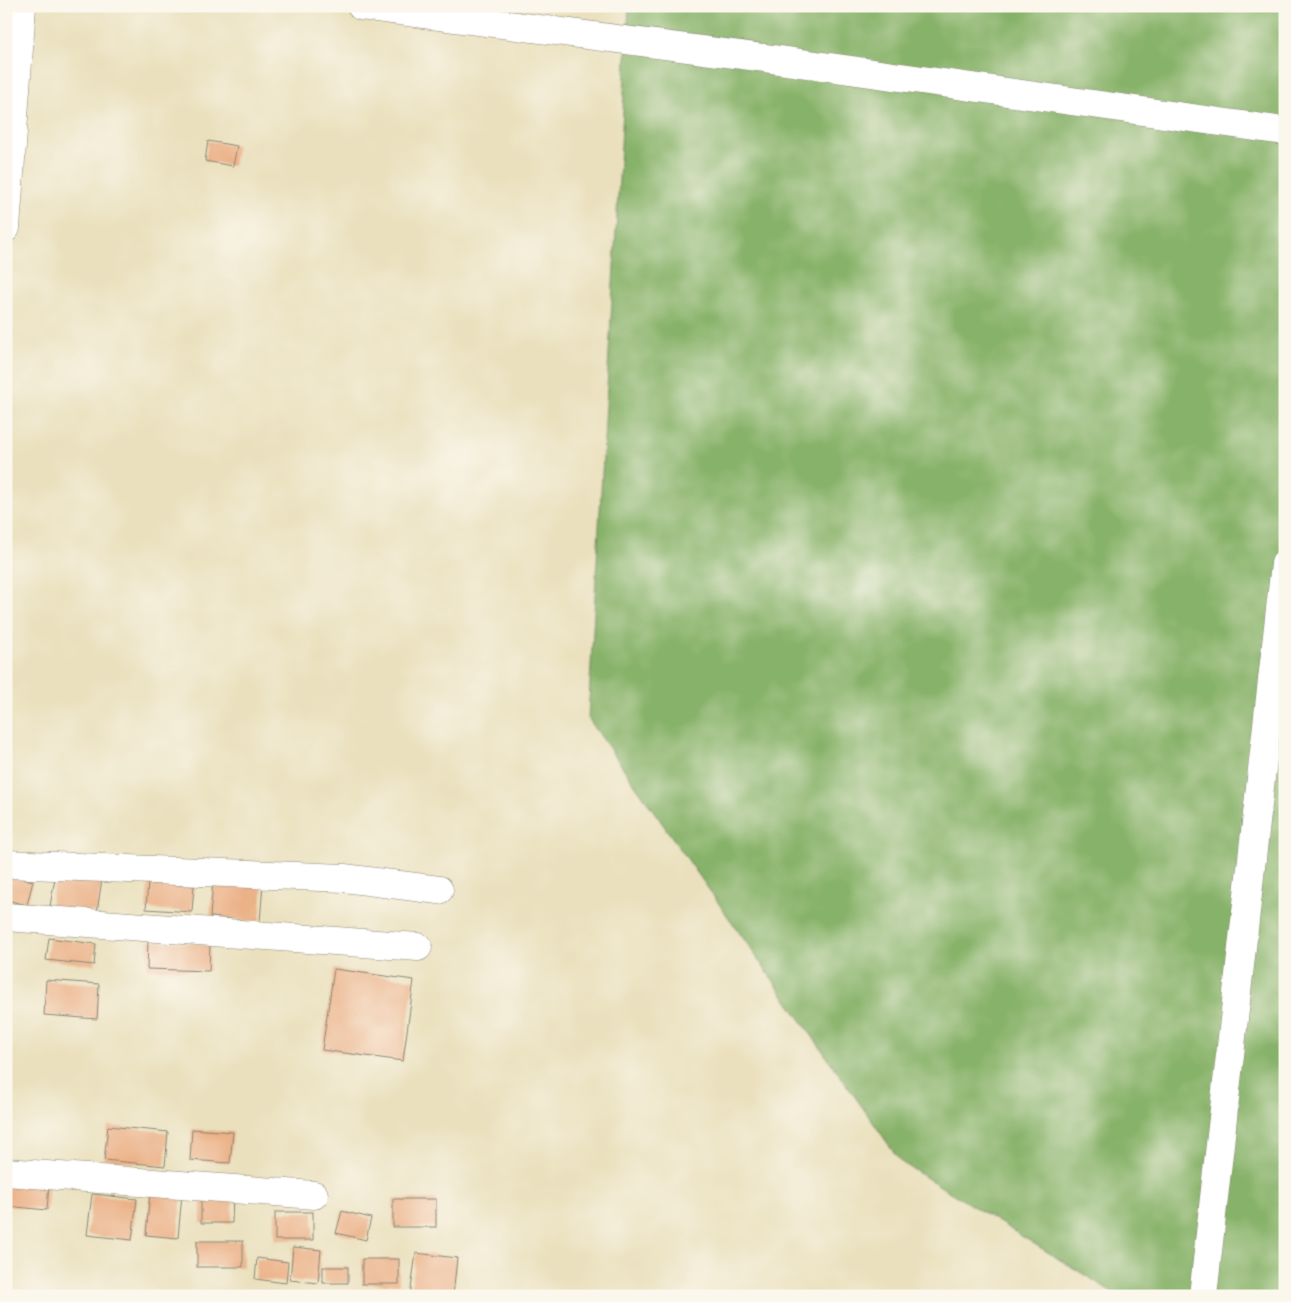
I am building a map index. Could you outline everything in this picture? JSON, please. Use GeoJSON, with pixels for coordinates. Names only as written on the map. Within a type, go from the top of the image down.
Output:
{"type":"FeatureCollection","features":[{"type":"Feature","properties":{"kind":"street"},"geometry":{"type":"LineString","coordinates":[[6,228],[22,6]]}},
{"type":"Feature","properties":{"kind":"street"},"geometry":{"type":"LineString","coordinates":[[361,6],[772,58],[1285,131]]}},
{"type":"Feature","properties":{"kind":"street"},"geometry":{"type":"LineString","coordinates":[[1203,1296],[1285,564]]}},
{"type":"Feature","properties":{"kind":"street"},"geometry":{"type":"LineString","coordinates":[[6,864],[344,878],[439,890]]}},
{"type":"Feature","properties":{"kind":"street"},"geometry":{"type":"LineString","coordinates":[[6,917],[418,948]]}},
{"type":"Feature","properties":{"kind":"street"},"geometry":{"type":"LineString","coordinates":[[6,1172],[314,1195]]}},
{"type":"Feature","properties":{"kind":"green space"},"geometry":{"type":"Polygon","coordinates":[[[629,6],[1285,6],[1285,1296],[1119,1296],[901,1162],[588,718],[629,6]]]}},
{"type":"Feature","properties":{"kind":"building"},"geometry":{"type":"Polygon","coordinates":[[[208,141],[237,146],[233,166],[205,161],[208,141]]]}},
{"type":"Feature","properties":{"kind":"building"},"geometry":{"type":"Polygon","coordinates":[[[56,873],[102,879],[97,912],[50,906],[56,873]]]}},
{"type":"Feature","properties":{"kind":"building"},"geometry":{"type":"Polygon","coordinates":[[[6,875],[33,881],[27,905],[6,900],[6,875]]]}},
{"type":"Feature","properties":{"kind":"building"},"geometry":{"type":"Polygon","coordinates":[[[213,880],[263,884],[260,922],[210,917],[213,880]]]}},
{"type":"Feature","properties":{"kind":"building"},"geometry":{"type":"Polygon","coordinates":[[[148,882],[194,886],[192,912],[146,909],[148,882]]]}},
{"type":"Feature","properties":{"kind":"building"},"geometry":{"type":"Polygon","coordinates":[[[49,938],[96,944],[94,965],[46,960],[49,938]]]}},
{"type":"Feature","properties":{"kind":"building"},"geometry":{"type":"Polygon","coordinates":[[[148,941],[210,944],[209,971],[147,969],[148,941]]]}},
{"type":"Feature","properties":{"kind":"building"},"geometry":{"type":"Polygon","coordinates":[[[334,969],[414,980],[403,1061],[322,1050],[334,969]]]}},
{"type":"Feature","properties":{"kind":"building"},"geometry":{"type":"Polygon","coordinates":[[[46,980],[99,984],[97,1019],[44,1015],[46,980]]]}},
{"type":"Feature","properties":{"kind":"building"},"geometry":{"type":"Polygon","coordinates":[[[108,1126],[168,1132],[165,1166],[104,1160],[108,1126]]]}},
{"type":"Feature","properties":{"kind":"building"},"geometry":{"type":"Polygon","coordinates":[[[192,1129],[233,1132],[230,1163],[190,1160],[192,1129]]]}},
{"type":"Feature","properties":{"kind":"building"},"geometry":{"type":"Polygon","coordinates":[[[6,1180],[49,1184],[47,1210],[6,1206],[6,1180]]]}},
{"type":"Feature","properties":{"kind":"building"},"geometry":{"type":"Polygon","coordinates":[[[150,1191],[182,1194],[178,1238],[146,1235],[150,1191]]]}},
{"type":"Feature","properties":{"kind":"building"},"geometry":{"type":"Polygon","coordinates":[[[92,1194],[137,1199],[132,1240],[87,1235],[92,1194]]]}},
{"type":"Feature","properties":{"kind":"building"},"geometry":{"type":"Polygon","coordinates":[[[201,1196],[233,1196],[232,1223],[201,1223],[201,1196]]]}},
{"type":"Feature","properties":{"kind":"building"},"geometry":{"type":"Polygon","coordinates":[[[393,1199],[436,1199],[436,1227],[393,1227],[393,1199]]]}},
{"type":"Feature","properties":{"kind":"building"},"geometry":{"type":"Polygon","coordinates":[[[342,1211],[371,1218],[366,1240],[336,1233],[342,1211]]]}},
{"type":"Feature","properties":{"kind":"building"},"geometry":{"type":"Polygon","coordinates":[[[275,1212],[313,1212],[313,1240],[275,1240],[275,1212]]]}},
{"type":"Feature","properties":{"kind":"building"},"geometry":{"type":"Polygon","coordinates":[[[197,1241],[243,1241],[243,1267],[197,1267],[197,1241]]]}},
{"type":"Feature","properties":{"kind":"building"},"geometry":{"type":"Polygon","coordinates":[[[293,1247],[321,1250],[318,1283],[290,1280],[293,1247]]]}},
{"type":"Feature","properties":{"kind":"building"},"geometry":{"type":"Polygon","coordinates":[[[416,1253],[457,1258],[453,1296],[410,1296],[416,1253]]]}},
{"type":"Feature","properties":{"kind":"building"},"geometry":{"type":"Polygon","coordinates":[[[257,1258],[288,1262],[286,1283],[255,1279],[257,1258]]]}},
{"type":"Feature","properties":{"kind":"building"},"geometry":{"type":"Polygon","coordinates":[[[362,1259],[399,1259],[399,1284],[362,1284],[362,1259]]]}},
{"type":"Feature","properties":{"kind":"building"},"geometry":{"type":"Polygon","coordinates":[[[323,1267],[348,1267],[348,1283],[323,1283],[323,1267]]]}}]}
